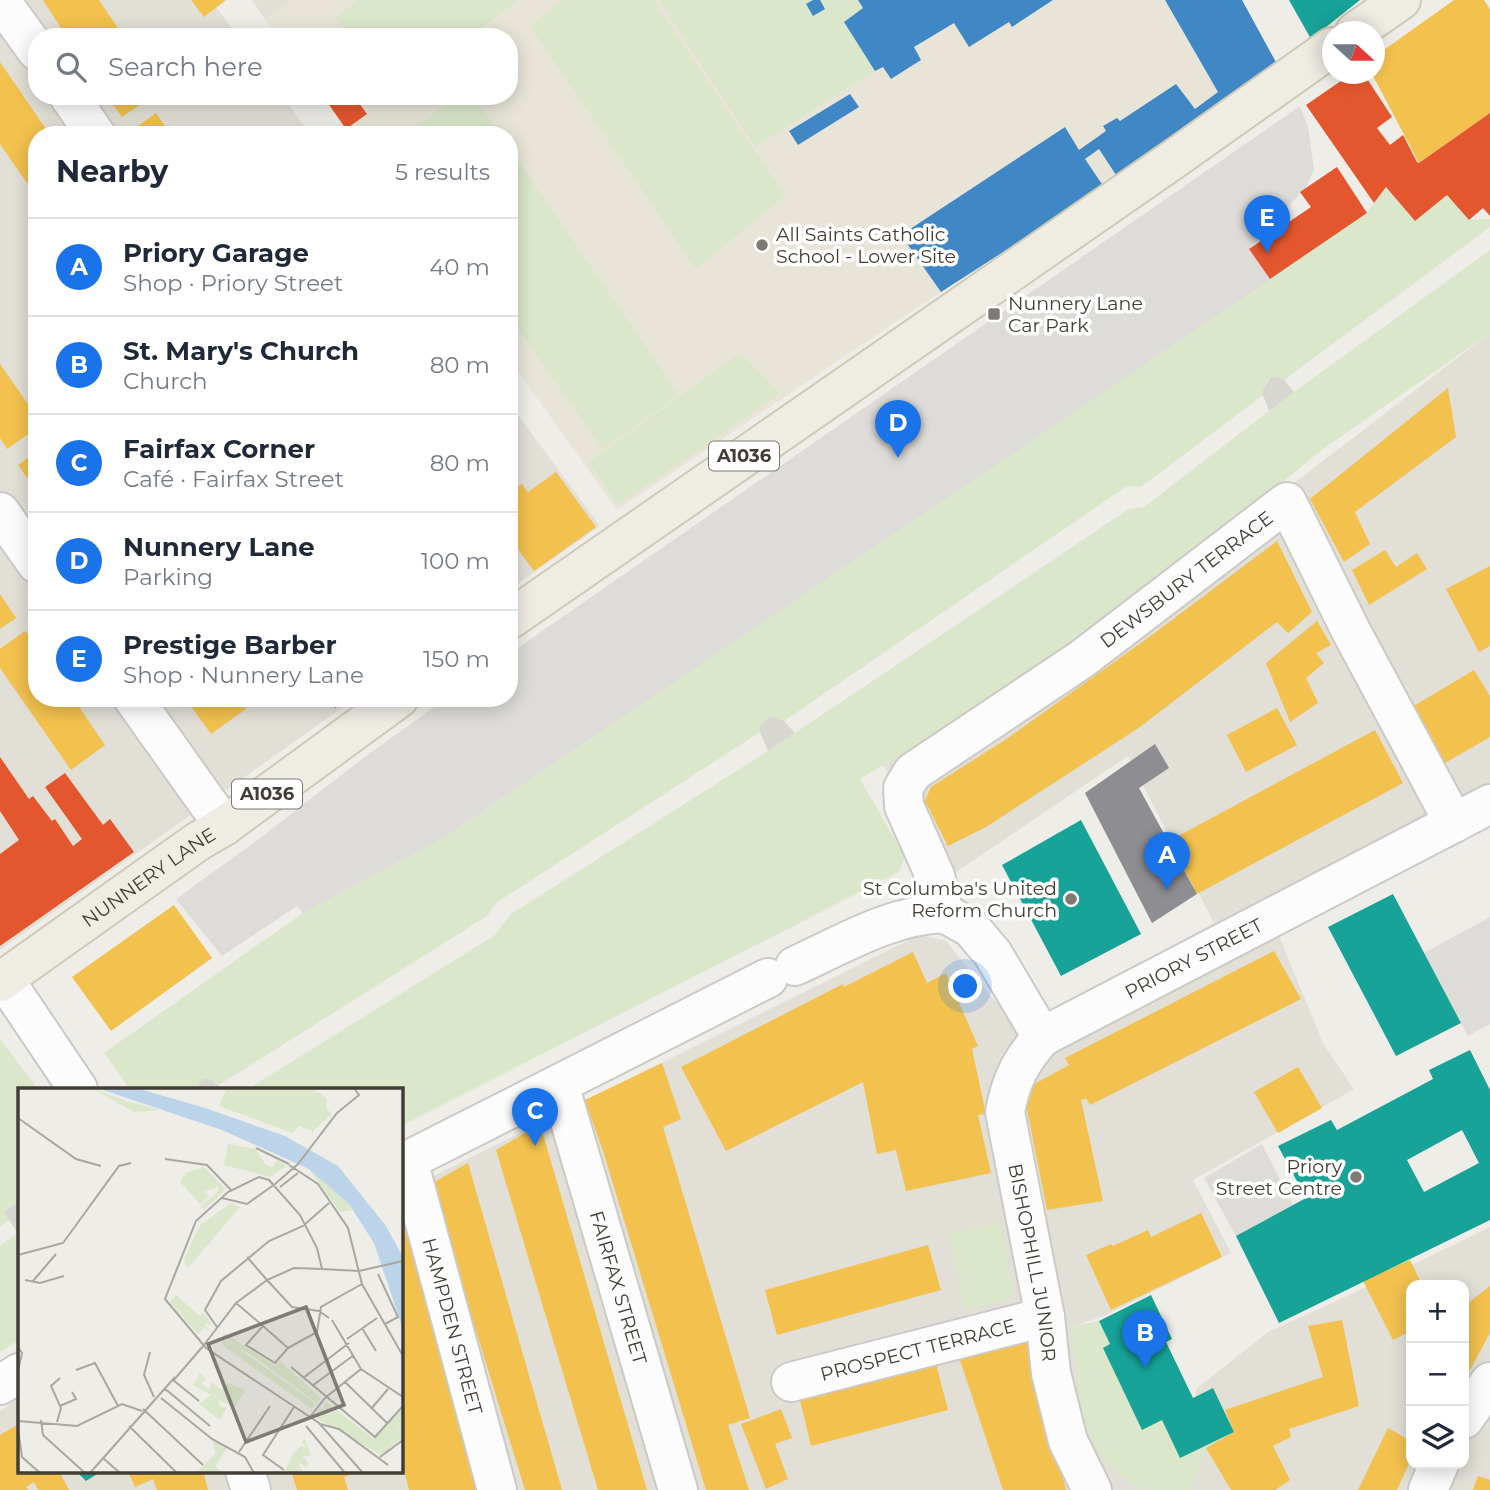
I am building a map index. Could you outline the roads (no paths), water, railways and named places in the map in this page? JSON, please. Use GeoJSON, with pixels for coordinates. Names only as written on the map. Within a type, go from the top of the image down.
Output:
{"type":"FeatureCollection","features":[{"type":"Feature","properties":{"kind":"main road"},"geometry":{"type":"LineString","coordinates":[[1371,21],[1401,0]]}},
{"type":"Feature","properties":{"kind":"main road","name":"A1036"},"geometry":{"type":"LineString","coordinates":[[518,614],[1322,54]]}},
{"type":"Feature","properties":{"kind":"main road","name":"NUNNERY LANE"},"geometry":{"type":"LineString","coordinates":[[2,981],[187,849],[224,826],[387,707]]}},
{"type":"Feature","properties":{"kind":"street"},"geometry":{"type":"LineString","coordinates":[[0,0],[28,39]]}},
{"type":"Feature","properties":{"kind":"street"},"geometry":{"type":"LineString","coordinates":[[75,105],[90,126]]}},
{"type":"Feature","properties":{"kind":"street","name":"DEWSBURY TERRACE"},"geometry":{"type":"LineString","coordinates":[[944,913],[935,876],[904,806],[903,788],[913,772],[1082,659],[1287,502],[1454,823]]}},
{"type":"Feature","properties":{"kind":"street"},"geometry":{"type":"LineString","coordinates":[[0,512],[28,551]]}},
{"type":"Feature","properties":{"kind":"street"},"geometry":{"type":"LineString","coordinates":[[139,707],[224,826]]}},
{"type":"Feature","properties":{"kind":"street","name":"PRIORY STREET"},"geometry":{"type":"LineString","coordinates":[[1042,1037],[1490,804]]}},
{"type":"Feature","properties":{"kind":"street"},"geometry":{"type":"LineString","coordinates":[[405,1162],[781,972],[892,922],[919,914],[944,913],[971,928],[993,954],[1042,1037]]}},
{"type":"Feature","properties":{"kind":"street"},"geometry":{"type":"LineString","coordinates":[[2,981],[77,1088]]}},
{"type":"Feature","properties":{"kind":"street","name":"BISHOPHILL JUNIOR"},"geometry":{"type":"LineString","coordinates":[[1042,1037],[1024,1057],[1010,1086],[1005,1112],[1045,1317],[1051,1373],[1068,1441],[1092,1490]]}},
{"type":"Feature","properties":{"kind":"street","name":"FAIRFAX STREET"},"geometry":{"type":"LineString","coordinates":[[559,1084],[678,1490]]}},
{"type":"Feature","properties":{"kind":"street","name":"HAMPDEN STREET"},"geometry":{"type":"LineString","coordinates":[[405,1162],[497,1490]]}},
{"type":"Feature","properties":{"kind":"street","name":"PROSPECT TERRACE"},"geometry":{"type":"LineString","coordinates":[[791,1382],[1045,1317]]}},
{"type":"Feature","properties":{"kind":"street"},"geometry":{"type":"LineString","coordinates":[[0,1385],[18,1374]]}},
{"type":"Feature","properties":{"kind":"street"},"geometry":{"type":"LineString","coordinates":[[1469,1412],[1490,1382]]}},
{"type":"Feature","properties":{"kind":"street"},"geometry":{"type":"LineString","coordinates":[[1428,1490],[1437,1469]]}},
{"type":"Feature","properties":{"kind":"street"},"geometry":{"type":"LineString","coordinates":[[245,1472],[251,1490]]}},
{"type":"Feature","properties":{"kind":"place","name":"All Saints Catholic School - Lower Site"},"geometry":{"type":"Point","coordinates":[762,245]}},
{"type":"Feature","properties":{"kind":"place","name":"Prestige Barber"},"geometry":{"type":"Point","coordinates":[1267,253]}},
{"type":"Feature","properties":{"kind":"place","name":"Nunnery Lane Car Park"},"geometry":{"type":"Point","coordinates":[994,314]}},
{"type":"Feature","properties":{"kind":"place","name":"Nunnery Lane"},"geometry":{"type":"Point","coordinates":[898,458]}},
{"type":"Feature","properties":{"kind":"place","name":"Priory Garage"},"geometry":{"type":"Point","coordinates":[1167,890]}},
{"type":"Feature","properties":{"kind":"place","name":"St Columba's United Reform Church"},"geometry":{"type":"Point","coordinates":[1071,899]}},
{"type":"Feature","properties":{"kind":"place","name":"Fairfax Corner"},"geometry":{"type":"Point","coordinates":[535,1146]}},
{"type":"Feature","properties":{"kind":"place","name":"Priory Street Centre"},"geometry":{"type":"Point","coordinates":[1356,1177]}},
{"type":"Feature","properties":{"kind":"place","name":"St. Mary's Church"},"geometry":{"type":"Point","coordinates":[1145,1368]}}]}
